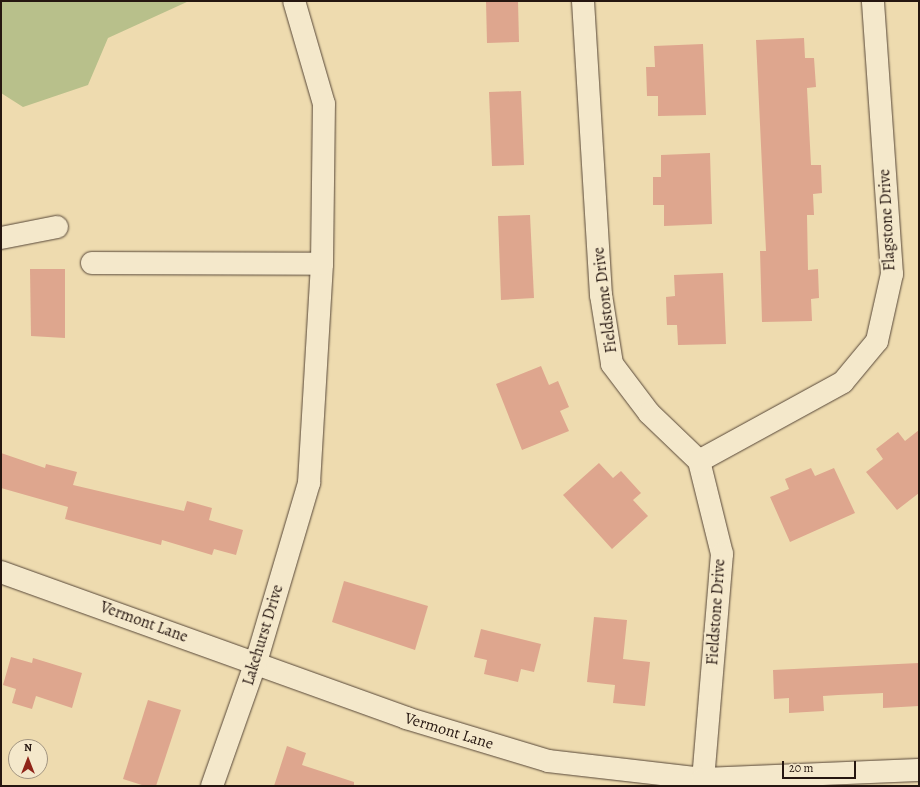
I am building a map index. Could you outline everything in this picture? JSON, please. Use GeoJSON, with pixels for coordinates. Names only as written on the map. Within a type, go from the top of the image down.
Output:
{"type":"FeatureCollection","features":[{"type":"Feature","properties":{"kind":"street","name":"Lakehurst Drive"},"geometry":{"type":"LineString","coordinates":[[212,786],[256,662],[309,483],[322,264],[324,104],[294,1]]}},
{"type":"Feature","properties":{"kind":"street","name":"Fieldstone Drive"},"geometry":{"type":"LineString","coordinates":[[583,1],[601,295],[612,364],[649,413],[699,461],[722,554],[703,779]]}},
{"type":"Feature","properties":{"kind":"street","name":"Flagstone Drive"},"geometry":{"type":"LineString","coordinates":[[699,461],[843,382],[877,341],[892,274],[873,1]]}},
{"type":"Feature","properties":{"kind":"street"},"geometry":{"type":"LineString","coordinates":[[1,238],[57,227]]}},
{"type":"Feature","properties":{"kind":"street"},"geometry":{"type":"LineString","coordinates":[[92,263],[322,264]]}},
{"type":"Feature","properties":{"kind":"street","name":"Vermont Lane"},"geometry":{"type":"LineString","coordinates":[[1,572],[256,662],[406,718],[548,761],[703,779],[919,770]]}},
{"type":"Feature","properties":{"kind":"green space"},"geometry":{"type":"Polygon","coordinates":[[[1,1],[189,1],[108,38],[88,85],[23,107],[1,93],[1,1]]]}},
{"type":"Feature","properties":{"kind":"building"},"geometry":{"type":"Polygon","coordinates":[[[486,1],[518,1],[519,42],[487,43],[486,1]]]}},
{"type":"Feature","properties":{"kind":"building"},"geometry":{"type":"Polygon","coordinates":[[[804,38],[805,58],[814,58],[816,87],[807,88],[811,165],[821,165],[822,193],[813,194],[814,215],[807,215],[808,270],[818,269],[819,298],[811,299],[812,321],[762,322],[760,251],[766,251],[756,40],[804,38]]]}},
{"type":"Feature","properties":{"kind":"building"},"geometry":{"type":"Polygon","coordinates":[[[703,44],[706,115],[658,116],[658,96],[647,96],[646,67],[655,67],[654,46],[703,44]]]}},
{"type":"Feature","properties":{"kind":"building"},"geometry":{"type":"Polygon","coordinates":[[[521,91],[524,165],[492,166],[489,92],[521,91]]]}},
{"type":"Feature","properties":{"kind":"building"},"geometry":{"type":"Polygon","coordinates":[[[710,153],[712,224],[664,226],[664,205],[653,205],[653,177],[661,177],[661,155],[710,153]]]}},
{"type":"Feature","properties":{"kind":"building"},"geometry":{"type":"Polygon","coordinates":[[[530,215],[534,298],[501,300],[498,216],[530,215]]]}},
{"type":"Feature","properties":{"kind":"building"},"geometry":{"type":"Polygon","coordinates":[[[30,269],[65,269],[65,338],[31,336],[30,269]]]}},
{"type":"Feature","properties":{"kind":"building"},"geometry":{"type":"Polygon","coordinates":[[[723,273],[726,344],[678,345],[677,325],[667,325],[666,297],[675,296],[674,275],[723,273]]]}},
{"type":"Feature","properties":{"kind":"building"},"geometry":{"type":"Polygon","coordinates":[[[541,366],[549,385],[558,381],[569,407],[560,411],[569,431],[522,450],[496,384],[541,366]]]}},
{"type":"Feature","properties":{"kind":"building"},"geometry":{"type":"Polygon","coordinates":[[[919,430],[919,493],[897,510],[866,472],[883,459],[876,449],[898,432],[905,441],[919,430]]]}},
{"type":"Feature","properties":{"kind":"building"},"geometry":{"type":"Polygon","coordinates":[[[1,453],[45,468],[46,464],[77,472],[73,485],[184,511],[187,501],[212,508],[209,520],[243,530],[236,555],[214,549],[212,555],[162,540],[161,545],[65,519],[68,507],[1,488],[1,453]]]}},
{"type":"Feature","properties":{"kind":"building"},"geometry":{"type":"Polygon","coordinates":[[[599,463],[613,478],[621,471],[641,493],[633,500],[648,516],[612,549],[563,495],[599,463]]]}},
{"type":"Feature","properties":{"kind":"building"},"geometry":{"type":"Polygon","coordinates":[[[811,468],[815,476],[834,468],[855,513],[790,542],[770,497],[789,489],[785,479],[811,468]]]}},
{"type":"Feature","properties":{"kind":"building"},"geometry":{"type":"Polygon","coordinates":[[[344,581],[428,606],[415,650],[332,622],[344,581]]]}},
{"type":"Feature","properties":{"kind":"building"},"geometry":{"type":"Polygon","coordinates":[[[594,617],[627,620],[623,659],[650,662],[645,706],[613,703],[615,685],[587,682],[594,617]]]}},
{"type":"Feature","properties":{"kind":"building"},"geometry":{"type":"Polygon","coordinates":[[[481,629],[541,644],[534,672],[521,669],[518,682],[484,674],[487,660],[474,657],[481,629]]]}},
{"type":"Feature","properties":{"kind":"building"},"geometry":{"type":"Polygon","coordinates":[[[11,657],[32,663],[33,658],[82,673],[72,708],[36,696],[32,709],[12,703],[16,689],[3,685],[11,657]]]}},
{"type":"Feature","properties":{"kind":"building"},"geometry":{"type":"Polygon","coordinates":[[[919,663],[919,706],[883,708],[883,693],[838,695],[823,696],[824,711],[789,713],[789,698],[774,699],[773,670],[919,663]]]}},
{"type":"Feature","properties":{"kind":"building"},"geometry":{"type":"Polygon","coordinates":[[[148,700],[181,710],[156,786],[145,786],[123,779],[148,700]]]}},
{"type":"Feature","properties":{"kind":"building"},"geometry":{"type":"Polygon","coordinates":[[[287,746],[306,753],[302,765],[354,782],[354,786],[274,786],[287,746]]]}}]}
